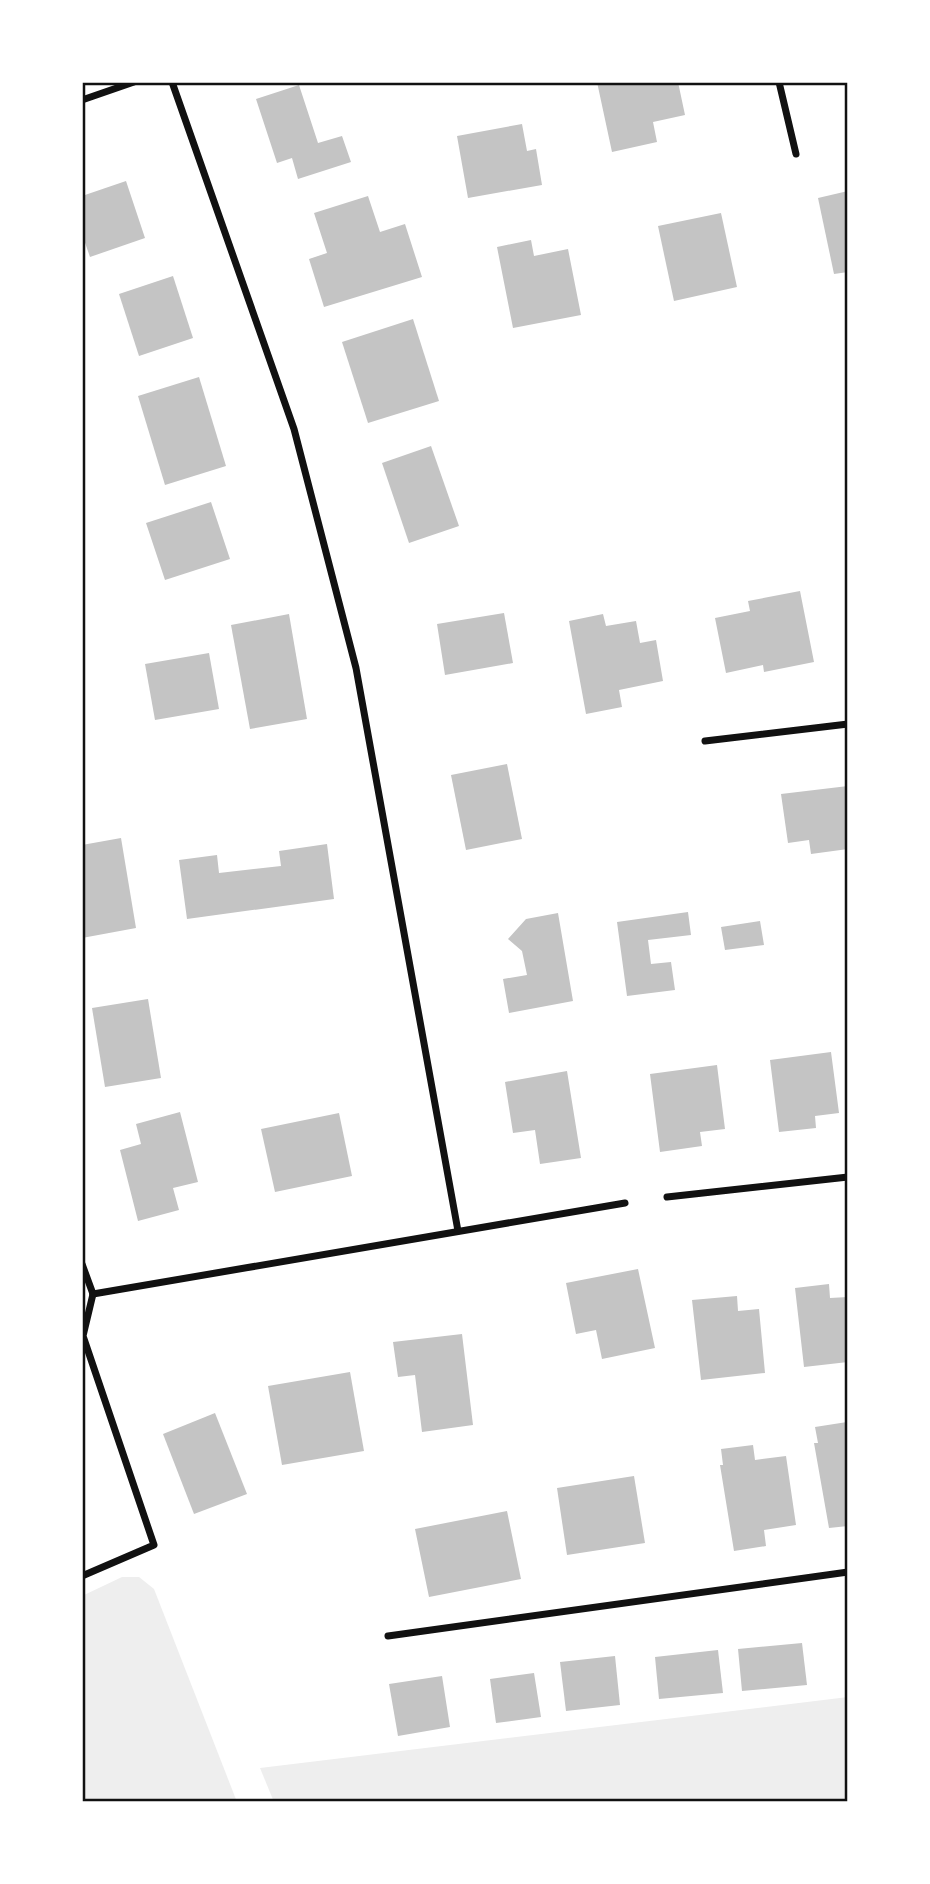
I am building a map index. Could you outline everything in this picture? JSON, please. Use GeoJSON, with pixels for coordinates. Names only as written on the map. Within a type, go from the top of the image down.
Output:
{"type":"FeatureCollection","features":[{"type":"Feature","properties":{"kind":"street"},"geometry":{"type":"LineString","coordinates":[[82,100],[134,82]]}},
{"type":"Feature","properties":{"kind":"street"},"geometry":{"type":"LineString","coordinates":[[172,82],[294,429],[356,668],[458,1231]]}},
{"type":"Feature","properties":{"kind":"street"},"geometry":{"type":"LineString","coordinates":[[779,82],[796,154]]}},
{"type":"Feature","properties":{"kind":"street"},"geometry":{"type":"LineString","coordinates":[[705,741],[848,724]]}},
{"type":"Feature","properties":{"kind":"street"},"geometry":{"type":"LineString","coordinates":[[667,1197],[848,1177]]}},
{"type":"Feature","properties":{"kind":"street"},"geometry":{"type":"LineString","coordinates":[[93,1294],[625,1203]]}},
{"type":"Feature","properties":{"kind":"street"},"geometry":{"type":"LineString","coordinates":[[82,1265],[93,1294],[83,1336],[154,1545],[82,1576]]}},
{"type":"Feature","properties":{"kind":"street"},"geometry":{"type":"LineString","coordinates":[[388,1636],[848,1572]]}},
{"type":"Feature","properties":{"kind":"shaded area"},"geometry":{"type":"Polygon","coordinates":[[[122,1577],[139,1577],[154,1589],[237,1802],[82,1802],[82,1596],[122,1577]]]}},
{"type":"Feature","properties":{"kind":"shaded area"},"geometry":{"type":"Polygon","coordinates":[[[848,1697],[848,1802],[274,1802],[260,1768],[848,1697]]]}},
{"type":"Feature","properties":{"kind":"building"},"geometry":{"type":"Polygon","coordinates":[[[597,82],[678,82],[685,115],[653,122],[657,142],[612,152],[597,82]]]}},
{"type":"Feature","properties":{"kind":"building"},"geometry":{"type":"Polygon","coordinates":[[[299,85],[318,143],[342,136],[351,162],[298,179],[292,158],[277,163],[256,99],[299,85]]]}},
{"type":"Feature","properties":{"kind":"building"},"geometry":{"type":"Polygon","coordinates":[[[522,124],[527,151],[536,149],[542,185],[468,198],[457,136],[522,124]]]}},
{"type":"Feature","properties":{"kind":"building"},"geometry":{"type":"Polygon","coordinates":[[[126,181],[145,238],[90,257],[82,234],[82,196],[126,181]]]}},
{"type":"Feature","properties":{"kind":"building"},"geometry":{"type":"Polygon","coordinates":[[[848,191],[848,272],[834,274],[818,198],[848,191]]]}},
{"type":"Feature","properties":{"kind":"building"},"geometry":{"type":"Polygon","coordinates":[[[368,196],[380,232],[405,224],[422,277],[324,307],[309,259],[327,253],[314,213],[368,196]]]}},
{"type":"Feature","properties":{"kind":"building"},"geometry":{"type":"Polygon","coordinates":[[[721,213],[737,287],[674,301],[658,226],[721,213]]]}},
{"type":"Feature","properties":{"kind":"building"},"geometry":{"type":"Polygon","coordinates":[[[531,240],[534,256],[568,249],[581,315],[513,328],[497,247],[531,240]]]}},
{"type":"Feature","properties":{"kind":"building"},"geometry":{"type":"Polygon","coordinates":[[[173,276],[193,338],[139,356],[119,294],[173,276]]]}},
{"type":"Feature","properties":{"kind":"building"},"geometry":{"type":"Polygon","coordinates":[[[413,319],[439,401],[368,423],[342,342],[413,319]]]}},
{"type":"Feature","properties":{"kind":"building"},"geometry":{"type":"Polygon","coordinates":[[[199,377],[226,466],[165,485],[138,396],[199,377]]]}},
{"type":"Feature","properties":{"kind":"building"},"geometry":{"type":"Polygon","coordinates":[[[431,446],[459,526],[409,543],[382,463],[431,446]]]}},
{"type":"Feature","properties":{"kind":"building"},"geometry":{"type":"Polygon","coordinates":[[[211,502],[230,559],[165,580],[146,523],[211,502]]]}},
{"type":"Feature","properties":{"kind":"building"},"geometry":{"type":"Polygon","coordinates":[[[800,591],[814,662],[764,672],[763,665],[726,673],[715,618],[750,611],[748,601],[800,591]]]}},
{"type":"Feature","properties":{"kind":"building"},"geometry":{"type":"Polygon","coordinates":[[[504,613],[513,663],[445,675],[437,624],[504,613]]]}},
{"type":"Feature","properties":{"kind":"building"},"geometry":{"type":"Polygon","coordinates":[[[289,614],[307,719],[250,729],[231,625],[289,614]]]}},
{"type":"Feature","properties":{"kind":"building"},"geometry":{"type":"Polygon","coordinates":[[[603,614],[606,626],[636,621],[640,643],[656,640],[663,681],[619,690],[622,707],[586,714],[569,621],[603,614]]]}},
{"type":"Feature","properties":{"kind":"building"},"geometry":{"type":"Polygon","coordinates":[[[209,653],[219,709],[155,720],[145,664],[209,653]]]}},
{"type":"Feature","properties":{"kind":"building"},"geometry":{"type":"Polygon","coordinates":[[[507,764],[522,839],[466,850],[451,775],[507,764]]]}},
{"type":"Feature","properties":{"kind":"building"},"geometry":{"type":"Polygon","coordinates":[[[848,786],[848,849],[811,854],[809,840],[788,843],[781,794],[848,786]]]}},
{"type":"Feature","properties":{"kind":"building"},"geometry":{"type":"Polygon","coordinates":[[[121,838],[136,928],[82,938],[82,845],[121,838]]]}},
{"type":"Feature","properties":{"kind":"building"},"geometry":{"type":"Polygon","coordinates":[[[327,844],[334,899],[187,919],[179,860],[217,855],[219,873],[281,866],[279,851],[327,844]]]}},
{"type":"Feature","properties":{"kind":"building"},"geometry":{"type":"Polygon","coordinates":[[[688,912],[691,935],[648,940],[651,964],[671,962],[675,990],[627,996],[617,922],[688,912]]]}},
{"type":"Feature","properties":{"kind":"building"},"geometry":{"type":"Polygon","coordinates":[[[558,913],[573,1001],[509,1013],[503,979],[527,975],[522,951],[508,939],[526,919],[558,913]]]}},
{"type":"Feature","properties":{"kind":"building"},"geometry":{"type":"Polygon","coordinates":[[[760,921],[764,945],[725,950],[721,927],[760,921]]]}},
{"type":"Feature","properties":{"kind":"building"},"geometry":{"type":"Polygon","coordinates":[[[148,999],[161,1078],[105,1087],[92,1008],[148,999]]]}},
{"type":"Feature","properties":{"kind":"building"},"geometry":{"type":"Polygon","coordinates":[[[831,1052],[839,1113],[815,1116],[816,1128],[779,1132],[770,1060],[831,1052]]]}},
{"type":"Feature","properties":{"kind":"building"},"geometry":{"type":"Polygon","coordinates":[[[717,1065],[725,1129],[700,1132],[702,1146],[660,1152],[650,1074],[717,1065]]]}},
{"type":"Feature","properties":{"kind":"building"},"geometry":{"type":"Polygon","coordinates":[[[567,1071],[581,1158],[540,1164],[535,1130],[513,1133],[505,1082],[567,1071]]]}},
{"type":"Feature","properties":{"kind":"building"},"geometry":{"type":"Polygon","coordinates":[[[180,1112],[198,1182],[173,1188],[179,1210],[138,1221],[120,1150],[141,1144],[136,1124],[180,1112]]]}},
{"type":"Feature","properties":{"kind":"building"},"geometry":{"type":"Polygon","coordinates":[[[339,1113],[352,1176],[275,1192],[261,1129],[339,1113]]]}},
{"type":"Feature","properties":{"kind":"building"},"geometry":{"type":"Polygon","coordinates":[[[638,1269],[655,1348],[602,1359],[596,1330],[576,1334],[566,1283],[638,1269]]]}},
{"type":"Feature","properties":{"kind":"building"},"geometry":{"type":"Polygon","coordinates":[[[829,1284],[830,1298],[848,1297],[848,1362],[804,1367],[795,1288],[829,1284]]]}},
{"type":"Feature","properties":{"kind":"building"},"geometry":{"type":"Polygon","coordinates":[[[737,1296],[738,1311],[759,1309],[765,1373],[701,1380],[692,1300],[737,1296]]]}},
{"type":"Feature","properties":{"kind":"building"},"geometry":{"type":"Polygon","coordinates":[[[462,1334],[473,1425],[422,1432],[415,1375],[398,1377],[393,1342],[462,1334]]]}},
{"type":"Feature","properties":{"kind":"building"},"geometry":{"type":"Polygon","coordinates":[[[350,1372],[364,1451],[282,1465],[268,1386],[350,1372]]]}},
{"type":"Feature","properties":{"kind":"building"},"geometry":{"type":"Polygon","coordinates":[[[215,1413],[247,1494],[194,1514],[163,1434],[215,1413]]]}},
{"type":"Feature","properties":{"kind":"building"},"geometry":{"type":"Polygon","coordinates":[[[847,1422],[848,1526],[829,1528],[814,1443],[818,1443],[815,1427],[847,1422]]]}},
{"type":"Feature","properties":{"kind":"building"},"geometry":{"type":"Polygon","coordinates":[[[753,1445],[755,1460],[786,1456],[796,1525],[764,1530],[766,1546],[734,1551],[720,1465],[723,1465],[721,1449],[753,1445]]]}},
{"type":"Feature","properties":{"kind":"building"},"geometry":{"type":"Polygon","coordinates":[[[634,1476],[645,1543],[567,1555],[557,1488],[634,1476]]]}},
{"type":"Feature","properties":{"kind":"building"},"geometry":{"type":"Polygon","coordinates":[[[507,1511],[521,1579],[429,1597],[415,1529],[507,1511]]]}},
{"type":"Feature","properties":{"kind":"building"},"geometry":{"type":"Polygon","coordinates":[[[802,1643],[807,1685],[742,1691],[738,1649],[802,1643]]]}},
{"type":"Feature","properties":{"kind":"building"},"geometry":{"type":"Polygon","coordinates":[[[718,1650],[723,1693],[659,1699],[655,1657],[718,1650]]]}},
{"type":"Feature","properties":{"kind":"building"},"geometry":{"type":"Polygon","coordinates":[[[615,1656],[620,1705],[566,1711],[560,1662],[615,1656]]]}},
{"type":"Feature","properties":{"kind":"building"},"geometry":{"type":"Polygon","coordinates":[[[534,1673],[541,1717],[496,1723],[490,1679],[534,1673]]]}},
{"type":"Feature","properties":{"kind":"building"},"geometry":{"type":"Polygon","coordinates":[[[442,1676],[450,1727],[398,1736],[389,1684],[442,1676]]]}}]}
